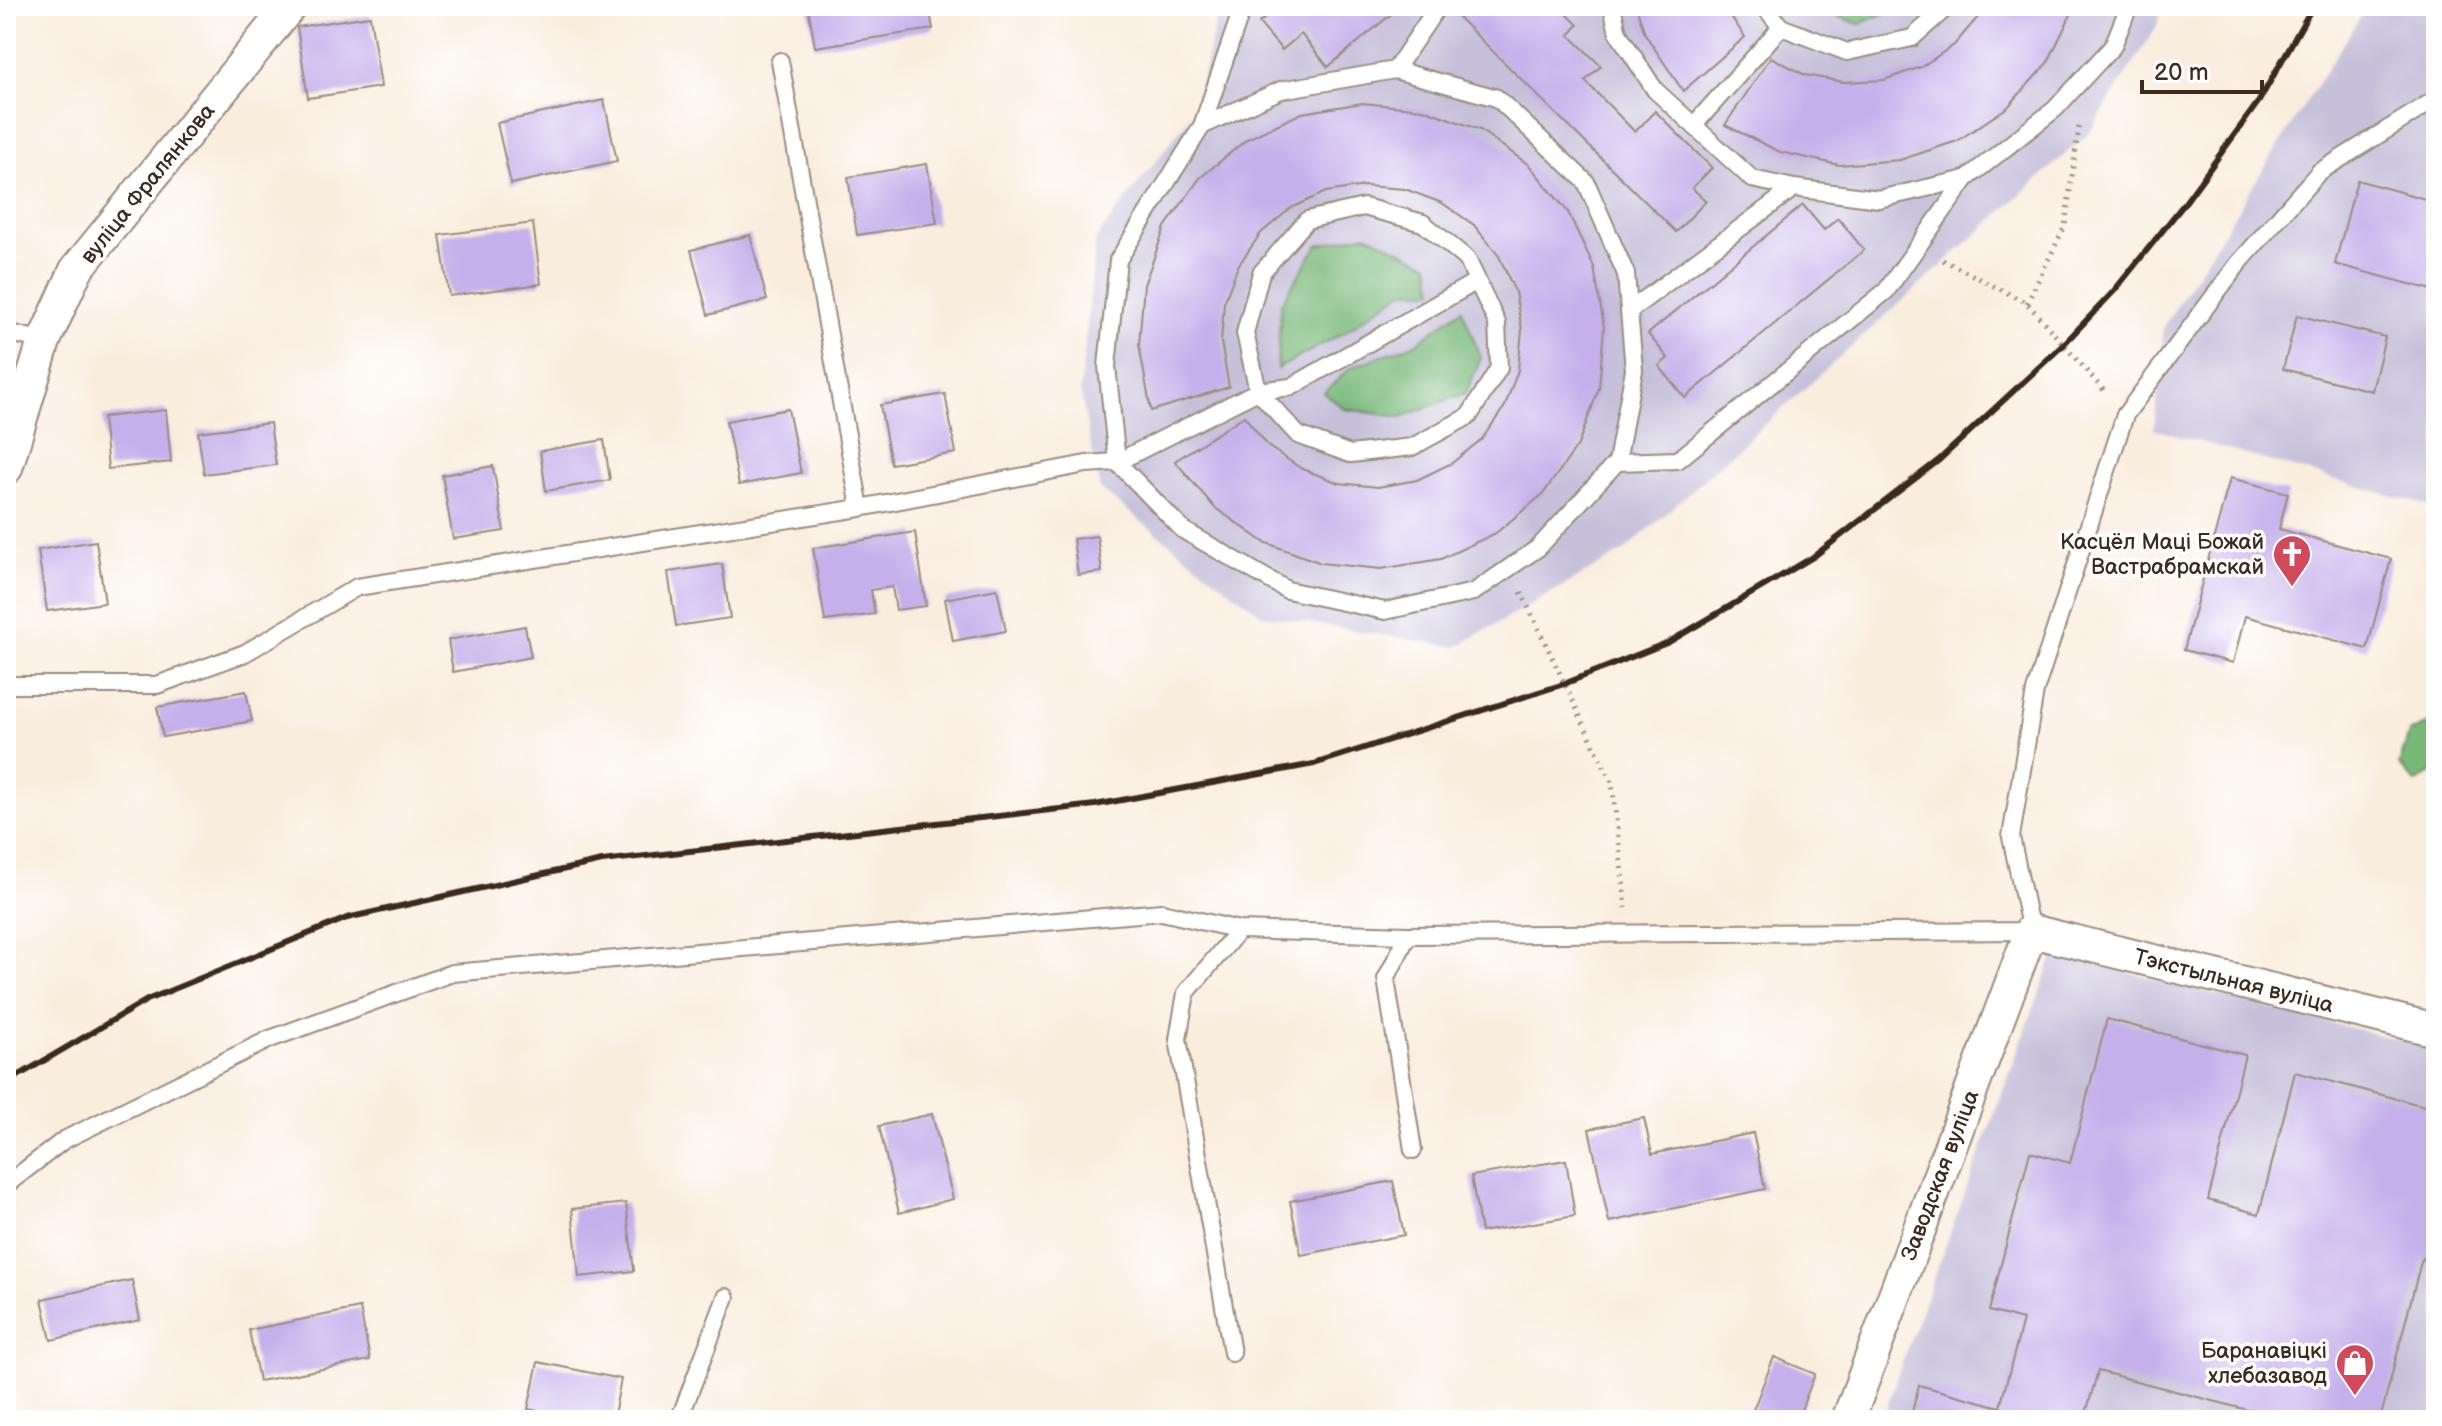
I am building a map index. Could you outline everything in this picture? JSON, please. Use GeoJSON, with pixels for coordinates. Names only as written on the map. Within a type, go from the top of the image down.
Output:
{"type":"FeatureCollection","features":[{"type":"Feature","properties":{"kind":"street","name":"вуліца Фралянкова"},"geometry":{"type":"LineString","coordinates":[[6,468],[44,341],[76,270],[290,6]]}},
{"type":"Feature","properties":{"kind":"street","name":"Тэкстыльная вуліца"},"geometry":{"type":"LineString","coordinates":[[2031,931],[2436,1030]]}},
{"type":"Feature","properties":{"kind":"street","name":"Заводская вуліца"},"geometry":{"type":"LineString","coordinates":[[1848,1420],[2031,931]]}},
{"type":"Feature","properties":{"kind":"lane"},"geometry":{"type":"LineString","coordinates":[[1202,126],[1281,90],[1395,70],[1497,98],[1586,182],[1626,274],[1634,370],[1617,462],[1538,548],[1474,592],[1385,611],[1287,590],[1183,530],[1117,462],[1107,366],[1118,260],[1202,126],[1243,6]]}},
{"type":"Feature","properties":{"kind":"lane"},"geometry":{"type":"LineString","coordinates":[[1395,70],[1438,6]]}},
{"type":"Feature","properties":{"kind":"lane"},"geometry":{"type":"LineString","coordinates":[[1612,6],[1618,33],[1655,90],[1752,179],[1879,199],[1966,179]]}},
{"type":"Feature","properties":{"kind":"lane"},"geometry":{"type":"LineString","coordinates":[[1764,6],[1781,27],[1847,52],[1912,38],[1948,6]]}},
{"type":"Feature","properties":{"kind":"lane"},"geometry":{"type":"LineString","coordinates":[[1617,462],[1678,460],[1886,291],[1966,179],[2055,109],[2113,46],[2129,6]]}},
{"type":"Feature","properties":{"kind":"lane"},"geometry":{"type":"LineString","coordinates":[[1694,125],[1781,27]]}},
{"type":"Feature","properties":{"kind":"lane"},"geometry":{"type":"LineString","coordinates":[[780,61],[860,508]]}},
{"type":"Feature","properties":{"kind":"lane"},"geometry":{"type":"LineString","coordinates":[[6,1185],[64,1140],[270,1039],[452,973],[1162,912],[1239,930],[1408,935],[2031,931],[2011,837],[2035,691],[2125,415],[2238,264],[2319,172],[2436,99]]}},
{"type":"Feature","properties":{"kind":"lane"},"geometry":{"type":"LineString","coordinates":[[1629,311],[1794,188]]}},
{"type":"Feature","properties":{"kind":"lane"},"geometry":{"type":"LineString","coordinates":[[1364,207],[1423,223],[1467,259],[1497,323],[1499,368],[1469,416],[1412,447],[1350,454],[1298,435],[1258,391],[1245,333],[1261,273],[1307,220],[1364,207]]}},
{"type":"Feature","properties":{"kind":"lane"},"geometry":{"type":"LineString","coordinates":[[6,685],[157,685],[245,653],[357,587],[860,508],[1086,464],[1117,462],[1258,391],[1291,387],[1477,281]]}},
{"type":"Feature","properties":{"kind":"lane"},"geometry":{"type":"LineString","coordinates":[[6,332],[44,341]]}},
{"type":"Feature","properties":{"kind":"lane"},"geometry":{"type":"LineString","coordinates":[[1232,1353],[1178,1039],[1186,993],[1239,930]]}},
{"type":"Feature","properties":{"kind":"lane"},"geometry":{"type":"LineString","coordinates":[[1408,935],[1386,979],[1413,1150]]}},
{"type":"Feature","properties":{"kind":"lane"},"geometry":{"type":"LineString","coordinates":[[679,1420],[726,1297]]}},
{"type":"Feature","properties":{"kind":"path"},"geometry":{"type":"LineString","coordinates":[[2027,303],[2065,226],[2086,74]]}},
{"type":"Feature","properties":{"kind":"path"},"geometry":{"type":"LineString","coordinates":[[1917,247],[2027,303],[2125,415]]}},
{"type":"Feature","properties":{"kind":"path"},"geometry":{"type":"LineString","coordinates":[[1510,568],[1612,783],[1628,933]]}},
{"type":"Feature","properties":{"kind":"shaded area"},"geometry":{"type":"Polygon","coordinates":[[[1215,6],[2160,6],[2159,23],[2089,133],[1623,552],[1456,647],[1262,615],[1100,489],[1080,391],[1096,238],[1194,112],[1216,21],[1215,6]]]}},
{"type":"Feature","properties":{"kind":"shaded area"},"geometry":{"type":"Polygon","coordinates":[[[2367,6],[2436,6],[2436,508],[2154,429],[2164,326],[2367,6]]]}},
{"type":"Feature","properties":{"kind":"shaded area","name":"Баранавіцкі хлебазавод"},"geometry":{"type":"Polygon","coordinates":[[[2054,954],[2436,1049],[2436,1420],[1883,1420],[2054,954]]]}},
{"type":"Feature","properties":{"kind":"green space"},"geometry":{"type":"Polygon","coordinates":[[[1807,6],[1901,6],[1859,24],[1807,6]]]}},
{"type":"Feature","properties":{"kind":"green space"},"geometry":{"type":"Polygon","coordinates":[[[1366,234],[1429,264],[1434,291],[1403,291],[1345,332],[1277,369],[1281,303],[1318,245],[1366,234]]]}},
{"type":"Feature","properties":{"kind":"green space"},"geometry":{"type":"Polygon","coordinates":[[[1462,309],[1481,358],[1466,393],[1401,417],[1345,409],[1324,393],[1351,367],[1417,343],[1462,309]]]}},
{"type":"Feature","properties":{"kind":"green space"},"geometry":{"type":"Polygon","coordinates":[[[2436,720],[2436,770],[2415,783],[2399,765],[2409,733],[2436,720]]]}},
{"type":"Feature","properties":{"kind":"building"},"geometry":{"type":"Polygon","coordinates":[[[808,6],[929,6],[933,29],[815,47],[808,6]]]}},
{"type":"Feature","properties":{"kind":"building"},"geometry":{"type":"Polygon","coordinates":[[[1280,6],[1401,6],[1328,67],[1301,34],[1282,50],[1259,23],[1280,6]]]}},
{"type":"Feature","properties":{"kind":"building"},"geometry":{"type":"Polygon","coordinates":[[[1465,6],[1559,6],[1578,25],[1569,35],[1601,66],[1585,81],[1635,132],[1655,111],[1712,168],[1692,188],[1706,201],[1676,232],[1456,15],[1465,6]]]}},
{"type":"Feature","properties":{"kind":"building"},"geometry":{"type":"Polygon","coordinates":[[[1636,6],[1724,6],[1745,37],[1683,91],[1645,34],[1636,6]]]}},
{"type":"Feature","properties":{"kind":"building"},"geometry":{"type":"Polygon","coordinates":[[[1984,6],[2075,6],[2048,62],[2008,107],[1957,141],[1900,160],[1839,165],[1780,152],[1725,125],[1771,57],[1805,75],[1844,82],[1884,80],[1921,67],[1954,45],[1984,6]]]}},
{"type":"Feature","properties":{"kind":"building"},"geometry":{"type":"Polygon","coordinates":[[[370,16],[381,87],[308,98],[297,27],[370,16]]]}},
{"type":"Feature","properties":{"kind":"building"},"geometry":{"type":"Polygon","coordinates":[[[604,100],[617,161],[511,184],[497,123],[604,100]]]}},
{"type":"Feature","properties":{"kind":"building"},"geometry":{"type":"Polygon","coordinates":[[[1362,103],[1423,109],[1480,130],[1529,165],[1568,212],[1594,267],[1604,327],[1599,388],[1578,445],[1543,494],[1496,533],[1441,559],[1381,569],[1321,563],[1264,542],[1214,507],[1175,461],[1244,416],[1269,447],[1302,469],[1339,483],[1378,487],[1417,480],[1452,463],[1482,439],[1505,406],[1518,370],[1522,330],[1515,292],[1499,256],[1474,225],[1442,203],[1405,189],[1365,186],[1326,192],[1291,208],[1261,233],[1238,266],[1224,303],[1221,342],[1229,387],[1151,411],[1139,345],[1144,285],[1165,227],[1200,178],[1247,139],[1302,113],[1362,103]]]}},
{"type":"Feature","properties":{"kind":"building"},"geometry":{"type":"Polygon","coordinates":[[[927,164],[937,223],[857,235],[848,177],[927,164]]]}},
{"type":"Feature","properties":{"kind":"building"},"geometry":{"type":"Polygon","coordinates":[[[2357,180],[2436,202],[2436,291],[2335,264],[2357,180]]]}},
{"type":"Feature","properties":{"kind":"building"},"geometry":{"type":"Polygon","coordinates":[[[1803,205],[1824,230],[1838,218],[1864,250],[1685,398],[1659,366],[1668,358],[1648,334],[1803,205]]]}},
{"type":"Feature","properties":{"kind":"building"},"geometry":{"type":"Polygon","coordinates":[[[533,223],[541,284],[449,296],[440,235],[533,223]]]}},
{"type":"Feature","properties":{"kind":"building"},"geometry":{"type":"Polygon","coordinates":[[[750,235],[767,300],[708,315],[691,250],[750,235]]]}},
{"type":"Feature","properties":{"kind":"building"},"geometry":{"type":"Polygon","coordinates":[[[2297,315],[2385,337],[2372,391],[2283,369],[2297,315]]]}},
{"type":"Feature","properties":{"kind":"building"},"geometry":{"type":"Polygon","coordinates":[[[945,394],[956,453],[891,464],[880,405],[945,394]]]}},
{"type":"Feature","properties":{"kind":"building"},"geometry":{"type":"Polygon","coordinates":[[[788,409],[801,473],[739,485],[726,421],[788,409]]]}},
{"type":"Feature","properties":{"kind":"building"},"geometry":{"type":"Polygon","coordinates":[[[166,410],[171,462],[108,469],[103,417],[166,410]]]}},
{"type":"Feature","properties":{"kind":"building"},"geometry":{"type":"Polygon","coordinates":[[[270,423],[276,465],[204,474],[198,432],[270,423]]]}},
{"type":"Feature","properties":{"kind":"building"},"geometry":{"type":"Polygon","coordinates":[[[604,440],[610,480],[546,491],[540,451],[604,440]]]}},
{"type":"Feature","properties":{"kind":"building"},"geometry":{"type":"Polygon","coordinates":[[[493,466],[504,531],[453,539],[442,475],[493,466]]]}},
{"type":"Feature","properties":{"kind":"building","name":"Касцёл Маці Божай Вастрабрамскай"},"geometry":{"type":"Polygon","coordinates":[[[2230,478],[2288,493],[2279,529],[2391,559],[2367,649],[2245,616],[2233,663],[2184,650],[2230,478]]]}},
{"type":"Feature","properties":{"kind":"building"},"geometry":{"type":"Polygon","coordinates":[[[915,532],[926,606],[896,610],[892,587],[871,590],[875,614],[825,621],[813,548],[915,532]]]}},
{"type":"Feature","properties":{"kind":"building"},"geometry":{"type":"Polygon","coordinates":[[[1097,536],[1102,572],[1078,575],[1073,539],[1097,536]]]}},
{"type":"Feature","properties":{"kind":"building"},"geometry":{"type":"Polygon","coordinates":[[[96,541],[105,603],[47,611],[38,550],[96,541]]]}},
{"type":"Feature","properties":{"kind":"building"},"geometry":{"type":"Polygon","coordinates":[[[722,564],[730,618],[676,626],[668,572],[722,564]]]}},
{"type":"Feature","properties":{"kind":"building"},"geometry":{"type":"Polygon","coordinates":[[[997,589],[1006,631],[953,641],[945,599],[997,589]]]}},
{"type":"Feature","properties":{"kind":"building"},"geometry":{"type":"Polygon","coordinates":[[[525,626],[531,657],[453,672],[448,640],[525,626]]]}},
{"type":"Feature","properties":{"kind":"building"},"geometry":{"type":"Polygon","coordinates":[[[246,691],[252,721],[163,737],[157,707],[246,691]]]}},
{"type":"Feature","properties":{"kind":"building","name":"Баранавіцкі хлебазавод"},"geometry":{"type":"Polygon","coordinates":[[[2107,1019],[2245,1055],[2208,1200],[2259,1214],[2295,1072],[2436,1109],[2436,1135],[2430,1158],[2436,1159],[2436,1262],[2422,1258],[2380,1420],[2286,1420],[2098,1371],[2086,1413],[2108,1420],[1910,1420],[1919,1385],[2000,1407],[2023,1320],[1989,1311],[2030,1152],[2070,1163],[2107,1019]]]}},
{"type":"Feature","properties":{"kind":"building"},"geometry":{"type":"Polygon","coordinates":[[[932,1114],[953,1199],[899,1213],[879,1126],[932,1114]]]}},
{"type":"Feature","properties":{"kind":"building"},"geometry":{"type":"Polygon","coordinates":[[[1644,1118],[1652,1154],[1753,1133],[1765,1189],[1609,1222],[1589,1129],[1644,1118]]]}},
{"type":"Feature","properties":{"kind":"building"},"geometry":{"type":"Polygon","coordinates":[[[1566,1160],[1575,1216],[1481,1232],[1471,1176],[1566,1160]]]}},
{"type":"Feature","properties":{"kind":"building"},"geometry":{"type":"Polygon","coordinates":[[[1393,1181],[1404,1235],[1301,1255],[1290,1201],[1393,1181]]]}},
{"type":"Feature","properties":{"kind":"building"},"geometry":{"type":"Polygon","coordinates":[[[626,1203],[634,1271],[579,1277],[572,1209],[626,1203]]]}},
{"type":"Feature","properties":{"kind":"building"},"geometry":{"type":"Polygon","coordinates":[[[132,1280],[140,1320],[51,1340],[42,1299],[132,1280]]]}},
{"type":"Feature","properties":{"kind":"building"},"geometry":{"type":"Polygon","coordinates":[[[360,1308],[370,1360],[259,1381],[249,1330],[360,1308]]]}},
{"type":"Feature","properties":{"kind":"building"},"geometry":{"type":"Polygon","coordinates":[[[1774,1357],[1815,1374],[1797,1420],[1749,1420],[1774,1357]]]}},
{"type":"Feature","properties":{"kind":"building"},"geometry":{"type":"Polygon","coordinates":[[[538,1362],[621,1379],[613,1420],[581,1420],[528,1409],[538,1362]]]}},
{"type":"Feature","properties":{"kind":"railway"},"geometry":{"type":"LineString","coordinates":[[6,1083],[147,1000],[347,918],[602,861],[1095,805],[1314,764],[1564,684],[1669,642],[1813,557],[1939,460],[2063,345],[2114,291],[2184,204],[2259,101],[2313,6]]}},
{"type":"Feature","properties":{"kind":"place","name":"Касцёл Маці Божай Вастрабрамскай"},"geometry":{"type":"Point","coordinates":[2292,588]}},
{"type":"Feature","properties":{"kind":"place","name":"Баранавіцкі хлебазавод"},"geometry":{"type":"Point","coordinates":[2355,1397]}}]}
